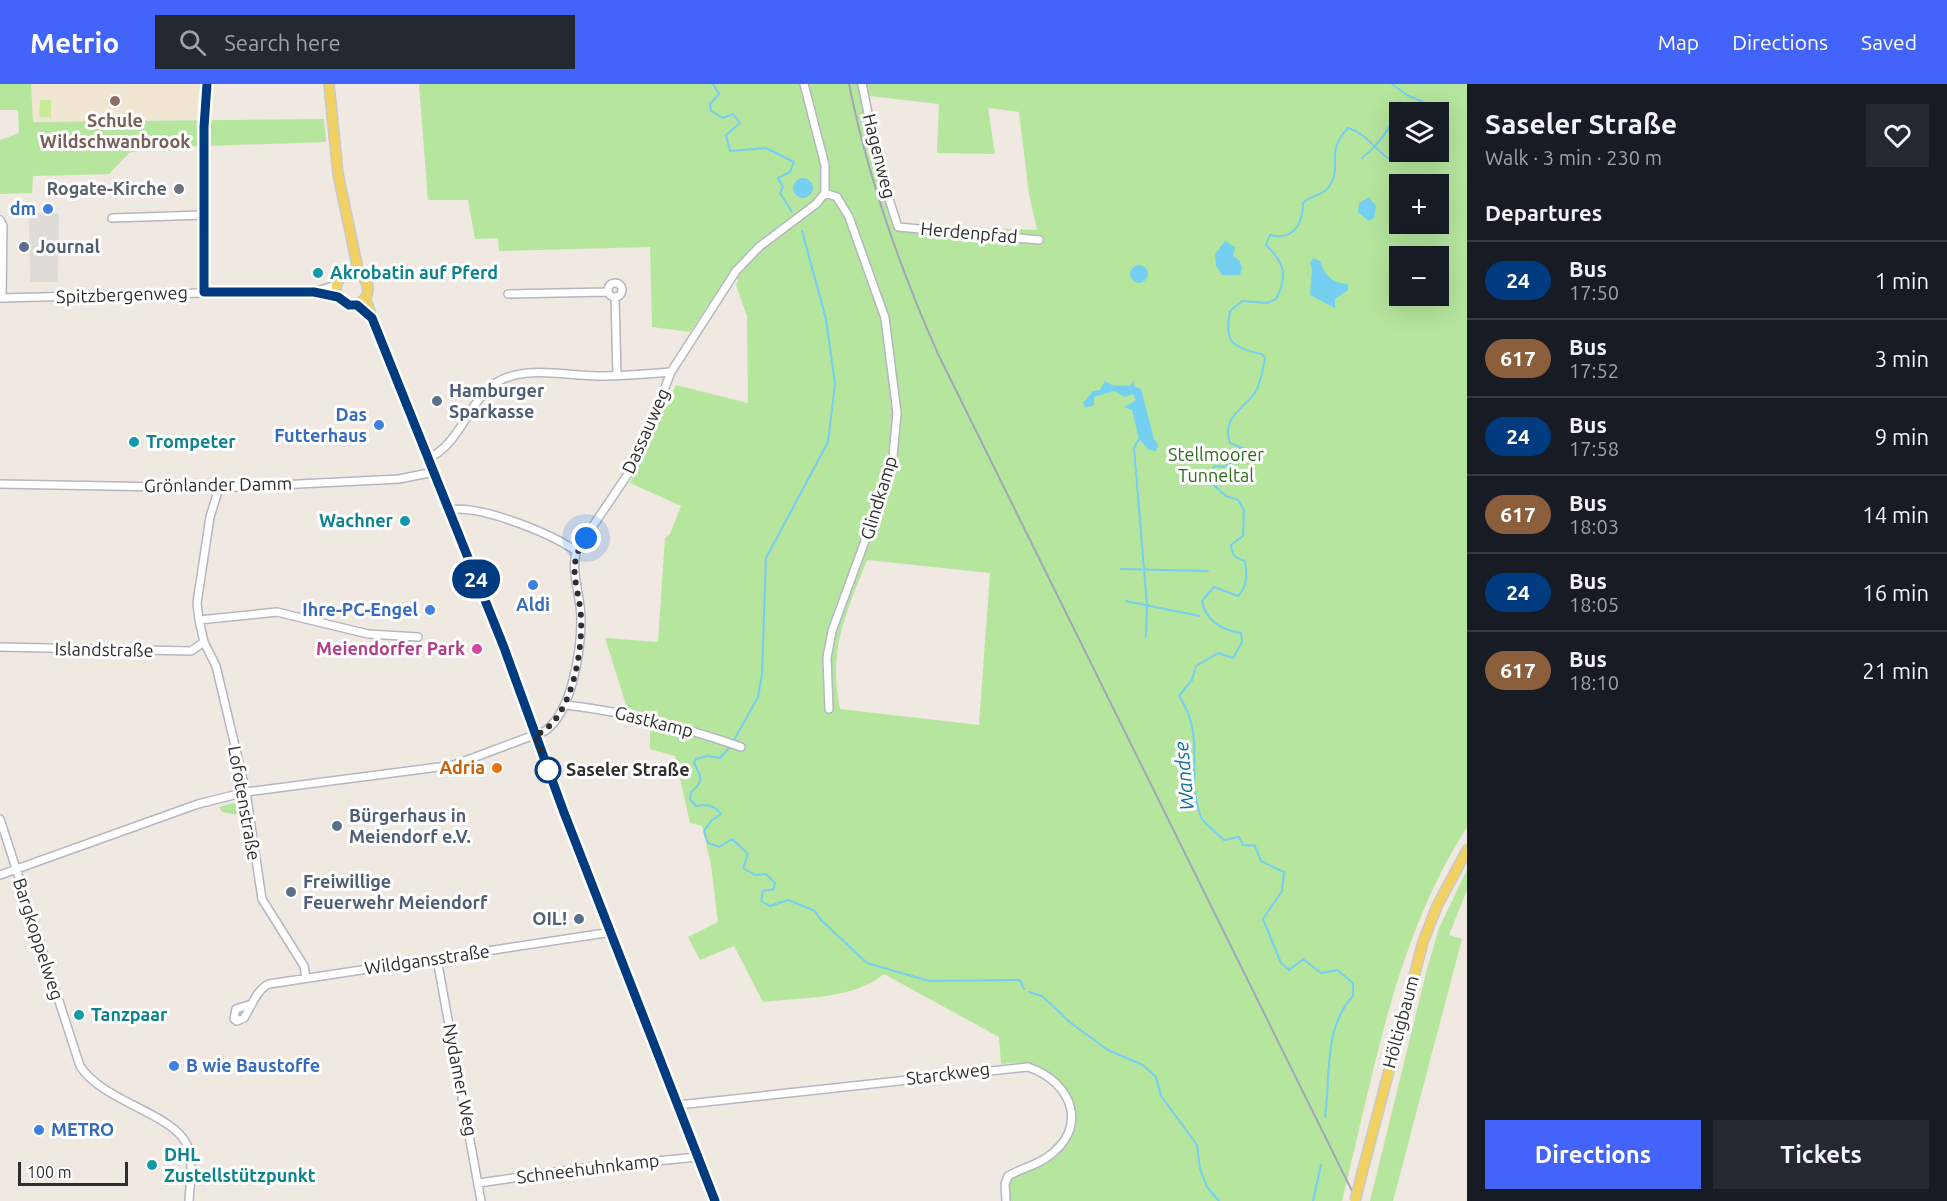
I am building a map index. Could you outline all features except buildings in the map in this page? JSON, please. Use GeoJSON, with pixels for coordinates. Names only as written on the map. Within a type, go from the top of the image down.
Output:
{"type":"FeatureCollection","features":[{"type":"Feature","properties":{"kind":"main road"},"geometry":{"type":"LineString","coordinates":[[329,84],[338,174],[359,274],[368,285],[361,302]]}},
{"type":"Feature","properties":{"kind":"main road"},"geometry":{"type":"LineString","coordinates":[[348,273],[354,250]]}},
{"type":"Feature","properties":{"kind":"main road"},"geometry":{"type":"LineString","coordinates":[[359,274],[348,273],[340,277],[336,285],[338,297],[346,304],[361,302]]}},
{"type":"Feature","properties":{"kind":"main road"},"geometry":{"type":"LineString","coordinates":[[361,302],[372,318],[503,645],[535,735],[715,1201]]}},
{"type":"Feature","properties":{"kind":"main road","name":"Höltigbaum"},"geometry":{"type":"LineString","coordinates":[[1355,1201],[1423,942],[1437,906],[1467,850]]}},
{"type":"Feature","properties":{"kind":"street"},"geometry":{"type":"LineString","coordinates":[[204,292],[207,84]]}},
{"type":"Feature","properties":{"kind":"street"},"geometry":{"type":"LineString","coordinates":[[804,84],[825,165],[825,193]]}},
{"type":"Feature","properties":{"kind":"street","name":"Hagenweg"},"geometry":{"type":"LineString","coordinates":[[862,84],[880,171],[898,227]]}},
{"type":"Feature","properties":{"kind":"street","name":"Dassauweg"},"geometry":{"type":"LineString","coordinates":[[576,551],[640,452],[671,372],[741,262],[816,204],[825,193]]}},
{"type":"Feature","properties":{"kind":"street","name":"Glindkamp"},"geometry":{"type":"LineString","coordinates":[[825,193],[837,197],[849,217],[885,318],[897,413],[892,467],[832,631],[827,658],[829,709]]}},
{"type":"Feature","properties":{"kind":"street"},"geometry":{"type":"LineString","coordinates":[[112,218],[204,214]]}},
{"type":"Feature","properties":{"kind":"street","name":"Spitzbergenweg"},"geometry":{"type":"LineString","coordinates":[[0,220],[3,226],[1,298],[204,292],[314,292],[338,297]]}},
{"type":"Feature","properties":{"kind":"street","name":"Herdenpfad"},"geometry":{"type":"LineString","coordinates":[[898,227],[1039,240]]}},
{"type":"Feature","properties":{"kind":"street"},"geometry":{"type":"LineString","coordinates":[[608,292],[610,284],[620,285],[622,293],[615,297]]}},
{"type":"Feature","properties":{"kind":"street","name":"Spitzbergenweg"},"geometry":{"type":"LineString","coordinates":[[314,292],[336,285]]}},
{"type":"Feature","properties":{"kind":"street"},"geometry":{"type":"LineString","coordinates":[[508,294],[608,292],[615,297]]}},
{"type":"Feature","properties":{"kind":"street"},"geometry":{"type":"LineString","coordinates":[[615,297],[617,376]]}},
{"type":"Feature","properties":{"kind":"street"},"geometry":{"type":"LineString","coordinates":[[428,458],[441,453],[482,394],[504,378],[526,373],[617,376],[671,372]]}},
{"type":"Feature","properties":{"kind":"street","name":"Grönlander Damm"},"geometry":{"type":"LineString","coordinates":[[0,484],[219,488],[399,480],[434,472]]}},
{"type":"Feature","properties":{"kind":"street","name":"Lofotenstraße"},"geometry":{"type":"LineString","coordinates":[[219,488],[208,528],[197,603],[199,620],[204,642],[216,666],[246,792],[262,899],[304,966],[306,978]]}},
{"type":"Feature","properties":{"kind":"street"},"geometry":{"type":"LineString","coordinates":[[0,876],[198,804],[246,792],[454,765],[535,735],[552,726],[566,705],[576,663],[581,618],[573,566],[576,551],[558,538],[470,509],[448,510]]}},
{"type":"Feature","properties":{"kind":"street"},"geometry":{"type":"LineString","coordinates":[[199,620],[277,612],[368,634],[418,637]]}},
{"type":"Feature","properties":{"kind":"street","name":"Islandstraße"},"geometry":{"type":"LineString","coordinates":[[0,647],[191,651],[204,642]]}},
{"type":"Feature","properties":{"kind":"street","name":"Gastkamp"},"geometry":{"type":"LineString","coordinates":[[566,705],[619,712],[741,747]]}},
{"type":"Feature","properties":{"kind":"street","name":"Bargkoppelweg"},"geometry":{"type":"LineString","coordinates":[[0,819],[80,1066],[98,1086],[172,1128],[184,1139],[190,1157],[189,1201]]}},
{"type":"Feature","properties":{"kind":"street","name":"Wildgansstraße"},"geometry":{"type":"LineString","coordinates":[[252,1004],[267,984],[612,932]]}},
{"type":"Feature","properties":{"kind":"street","name":"Nydamer Weg"},"geometry":{"type":"LineString","coordinates":[[437,960],[481,1201]]}},
{"type":"Feature","properties":{"kind":"street","name":"Starckweg"},"geometry":{"type":"LineString","coordinates":[[678,1105],[1028,1067],[1037,1070],[1063,1090],[1071,1106],[1072,1127],[1068,1137],[1048,1157],[1008,1176],[1005,1184],[1006,1201]]}},
{"type":"Feature","properties":{"kind":"street","name":"Schneehuhnkamp"},"geometry":{"type":"LineString","coordinates":[[479,1183],[583,1168],[698,1157]]}},
{"type":"Feature","properties":{"kind":"shaded area","name":"Schule Wildschwanbrook"},"geometry":{"type":"Polygon","coordinates":[[[31,84],[200,84],[196,119],[32,122],[31,84]]]}},
{"type":"Feature","properties":{"kind":"shaded area"},"geometry":{"type":"Polygon","coordinates":[[[34,213],[59,213],[58,282],[30,282],[29,221],[34,213]]]}},
{"type":"Feature","properties":{"kind":"green space"},"geometry":{"type":"Polygon","coordinates":[[[0,84],[31,84],[33,122],[324,119],[326,142],[148,148],[129,153],[109,174],[33,176],[32,193],[0,194],[0,140],[19,133],[18,110],[0,110],[0,84]]]}},
{"type":"Feature","properties":{"kind":"green space","name":"Stellmoorer Tunneltal"},"geometry":{"type":"Polygon","coordinates":[[[419,84],[1467,84],[1467,827],[1442,870],[1404,961],[1377,1056],[1342,1201],[1009,1201],[1007,1187],[1010,1178],[1050,1158],[1062,1149],[1070,1138],[1075,1113],[1065,1088],[1056,1078],[1033,1064],[1001,1064],[999,1037],[884,974],[858,989],[842,993],[763,1002],[734,946],[700,960],[688,937],[718,922],[711,865],[702,826],[690,823],[675,756],[650,749],[650,725],[729,746],[729,738],[627,708],[605,638],[658,642],[665,538],[670,534],[681,506],[630,483],[676,385],[748,403],[747,316],[736,285],[738,281],[734,266],[690,332],[652,327],[650,247],[499,251],[498,238],[475,239],[468,200],[428,200],[419,84]],[[861,97],[892,225],[1037,230],[1029,194],[1019,112],[988,108],[995,154],[937,153],[939,104],[861,97]],[[867,560],[841,632],[836,668],[840,709],[979,725],[990,573],[867,560]]]}},
{"type":"Feature","properties":{"kind":"green space"},"geometry":{"type":"Polygon","coordinates":[[[40,100],[51,100],[51,118],[39,117],[40,100]]]}},
{"type":"Feature","properties":{"kind":"green space"},"geometry":{"type":"Polygon","coordinates":[[[234,803],[241,806],[243,816],[222,812],[219,807],[234,803]]]}},
{"type":"Feature","properties":{"kind":"green space"},"geometry":{"type":"Polygon","coordinates":[[[1467,870],[1467,890],[1449,935],[1462,939],[1393,1201],[1370,1201],[1439,928],[1467,870]]]}},
{"type":"Feature","properties":{"kind":"water"},"geometry":{"type":"Polygon","coordinates":[[[803,178],[810,181],[813,188],[810,195],[803,198],[796,195],[793,188],[796,181],[803,178]]]}},
{"type":"Feature","properties":{"kind":"water"},"geometry":{"type":"Polygon","coordinates":[[[1369,197],[1376,206],[1374,218],[1369,221],[1358,212],[1359,203],[1369,197]]]}},
{"type":"Feature","properties":{"kind":"water"},"geometry":{"type":"Polygon","coordinates":[[[1225,241],[1235,247],[1233,256],[1239,260],[1242,267],[1240,275],[1222,275],[1216,266],[1215,254],[1225,241]]]}},
{"type":"Feature","properties":{"kind":"water"},"geometry":{"type":"Polygon","coordinates":[[[1313,258],[1320,261],[1330,278],[1348,284],[1348,290],[1335,299],[1335,308],[1310,295],[1312,269],[1310,263],[1313,258]]]}},
{"type":"Feature","properties":{"kind":"water"},"geometry":{"type":"Polygon","coordinates":[[[1135,265],[1143,265],[1148,270],[1146,281],[1135,283],[1130,278],[1130,270],[1135,265]]]}},
{"type":"Feature","properties":{"kind":"water"},"geometry":{"type":"Polygon","coordinates":[[[1105,381],[1112,385],[1130,386],[1133,381],[1134,386],[1141,389],[1154,439],[1158,445],[1156,451],[1149,450],[1139,439],[1132,410],[1124,407],[1136,400],[1133,394],[1125,397],[1114,391],[1094,397],[1094,405],[1085,408],[1083,403],[1093,391],[1100,390],[1105,381]]]}},
{"type":"Feature","properties":{"kind":"waterway"},"geometry":{"type":"LineString","coordinates":[[713,84],[719,94],[710,104],[711,111],[723,118],[733,114],[740,123],[726,135],[730,151],[766,148],[794,162],[790,172],[778,178],[783,187],[780,193],[792,212]]}},
{"type":"Feature","properties":{"kind":"waterway","name":"Wandse"},"geometry":{"type":"LineString","coordinates":[[1392,84],[1407,95],[1423,102]]}},
{"type":"Feature","properties":{"kind":"waterway","name":"Wandse"},"geometry":{"type":"LineString","coordinates":[[1325,1117],[1333,1038],[1343,1009],[1353,996],[1353,983],[1337,970],[1321,973],[1303,959],[1289,970],[1281,963],[1263,919],[1282,891],[1284,872],[1261,861],[1255,846],[1243,845],[1239,837],[1224,840],[1201,817],[1195,786],[1192,726],[1179,696],[1192,680],[1196,666],[1218,653],[1233,658],[1242,642],[1241,633],[1227,630],[1211,620],[1202,601],[1214,587],[1238,596],[1246,580],[1245,561],[1235,556],[1231,545],[1243,536],[1244,510],[1238,500],[1226,496],[1208,480],[1215,466],[1223,467],[1249,457],[1250,451],[1230,443],[1229,426],[1231,419],[1256,391],[1265,358],[1262,354],[1243,349],[1232,342],[1228,330],[1230,311],[1242,301],[1267,303],[1276,299],[1282,283],[1283,270],[1266,245],[1270,235],[1291,233],[1299,224],[1303,203],[1328,188],[1334,178],[1337,145],[1348,128],[1360,134],[1389,159]]}},
{"type":"Feature","properties":{"kind":"waterway"},"geometry":{"type":"LineString","coordinates":[[1362,158],[1389,128]]}},
{"type":"Feature","properties":{"kind":"waterway"},"geometry":{"type":"LineString","coordinates":[[734,740],[758,697],[762,674],[766,558],[828,442],[835,384],[826,319],[802,231]]}},
{"type":"Feature","properties":{"kind":"waterway"},"geometry":{"type":"LineString","coordinates":[[1139,439],[1134,448],[1147,606],[1146,636]]}},
{"type":"Feature","properties":{"kind":"waterway"},"geometry":{"type":"LineString","coordinates":[[1121,569],[1208,571]]}},
{"type":"Feature","properties":{"kind":"waterway"},"geometry":{"type":"LineString","coordinates":[[1126,601],[1199,616]]}},
{"type":"Feature","properties":{"kind":"waterway"},"geometry":{"type":"LineString","coordinates":[[729,748],[720,758],[708,756],[696,759],[694,763],[700,775],[700,781],[691,792],[690,799],[696,806],[710,806],[721,814],[712,820],[704,831],[708,843],[719,847],[732,839],[748,854],[743,868],[755,875],[766,874],[775,883],[774,889],[763,891],[761,901],[770,906],[788,900],[815,911],[821,920],[867,963],[929,981],[1020,980],[1024,989]]}},
{"type":"Feature","properties":{"kind":"waterway"},"geometry":{"type":"LineString","coordinates":[[1029,992],[1042,996],[1072,1024],[1108,1050],[1143,1065],[1156,1077],[1161,1096],[1197,1145],[1200,1169],[1207,1187],[1219,1201]]}},
{"type":"Feature","properties":{"kind":"waterway","name":"Wandse"},"geometry":{"type":"LineString","coordinates":[[1313,1201],[1321,1165]]}},
{"type":"Feature","properties":{"kind":"railway"},"geometry":{"type":"LineString","coordinates":[[849,84],[875,188],[910,288],[938,354],[1357,1201]]}},
{"type":"Feature","properties":{"kind":"bus line","name":"24"},"geometry":{"type":"LineString","coordinates":[[207,84],[204,127],[204,292],[314,292],[338,297],[349,305],[357,305],[372,318],[503,645],[563,810],[715,1201]]}},
{"type":"Feature","properties":{"kind":"place","name":"Schule Wildschwanbrook"},"geometry":{"type":"Point","coordinates":[115,101]}},
{"type":"Feature","properties":{"kind":"place","name":"Rogate-Kirche"},"geometry":{"type":"Point","coordinates":[179,189]}},
{"type":"Feature","properties":{"kind":"place","name":"dm"},"geometry":{"type":"Point","coordinates":[48,209]}},
{"type":"Feature","properties":{"kind":"place","name":"Journal"},"geometry":{"type":"Point","coordinates":[24,247]}},
{"type":"Feature","properties":{"kind":"place","name":"Akrobatin auf Pferd"},"geometry":{"type":"Point","coordinates":[318,273]}},
{"type":"Feature","properties":{"kind":"place","name":"Hamburger Sparkasse"},"geometry":{"type":"Point","coordinates":[437,401]}},
{"type":"Feature","properties":{"kind":"place","name":"Das Futterhaus"},"geometry":{"type":"Point","coordinates":[379,425]}},
{"type":"Feature","properties":{"kind":"place","name":"Trompeter"},"geometry":{"type":"Point","coordinates":[134,442]}},
{"type":"Feature","properties":{"kind":"place","name":"Wachner"},"geometry":{"type":"Point","coordinates":[405,521]}},
{"type":"Feature","properties":{"kind":"place","name":"Aldi"},"geometry":{"type":"Point","coordinates":[533,585]}},
{"type":"Feature","properties":{"kind":"place","name":"Ihre-PC-Engel"},"geometry":{"type":"Point","coordinates":[430,610]}},
{"type":"Feature","properties":{"kind":"place","name":"Meiendorfer Park"},"geometry":{"type":"Point","coordinates":[477,649]}},
{"type":"Feature","properties":{"kind":"place","name":"Adria"},"geometry":{"type":"Point","coordinates":[497,768]}},
{"type":"Feature","properties":{"kind":"place","name":"Saseler Straße"},"geometry":{"type":"Point","coordinates":[548,770]}},
{"type":"Feature","properties":{"kind":"place","name":"Bürgerhaus in Meiendorf e.V."},"geometry":{"type":"Point","coordinates":[337,826]}},
{"type":"Feature","properties":{"kind":"place","name":"Freiwillige Feuerwehr Meiendorf"},"geometry":{"type":"Point","coordinates":[291,892]}},
{"type":"Feature","properties":{"kind":"place","name":"OIL!"},"geometry":{"type":"Point","coordinates":[579,919]}},
{"type":"Feature","properties":{"kind":"place","name":"Tanzpaar"},"geometry":{"type":"Point","coordinates":[79,1015]}},
{"type":"Feature","properties":{"kind":"place","name":"B wie Baustoffe"},"geometry":{"type":"Point","coordinates":[174,1066]}},
{"type":"Feature","properties":{"kind":"place","name":"METRO"},"geometry":{"type":"Point","coordinates":[39,1130]}},
{"type":"Feature","properties":{"kind":"place","name":"DHL Zustellstützpunkt"},"geometry":{"type":"Point","coordinates":[152,1165]}},
{"type":"Feature","properties":{"kind":"route"},"geometry":{"type":"LineString","coordinates":[[548,770],[535,735],[552,726],[566,705],[576,663],[581,618],[573,566],[576,551],[586,538]]}}]}
